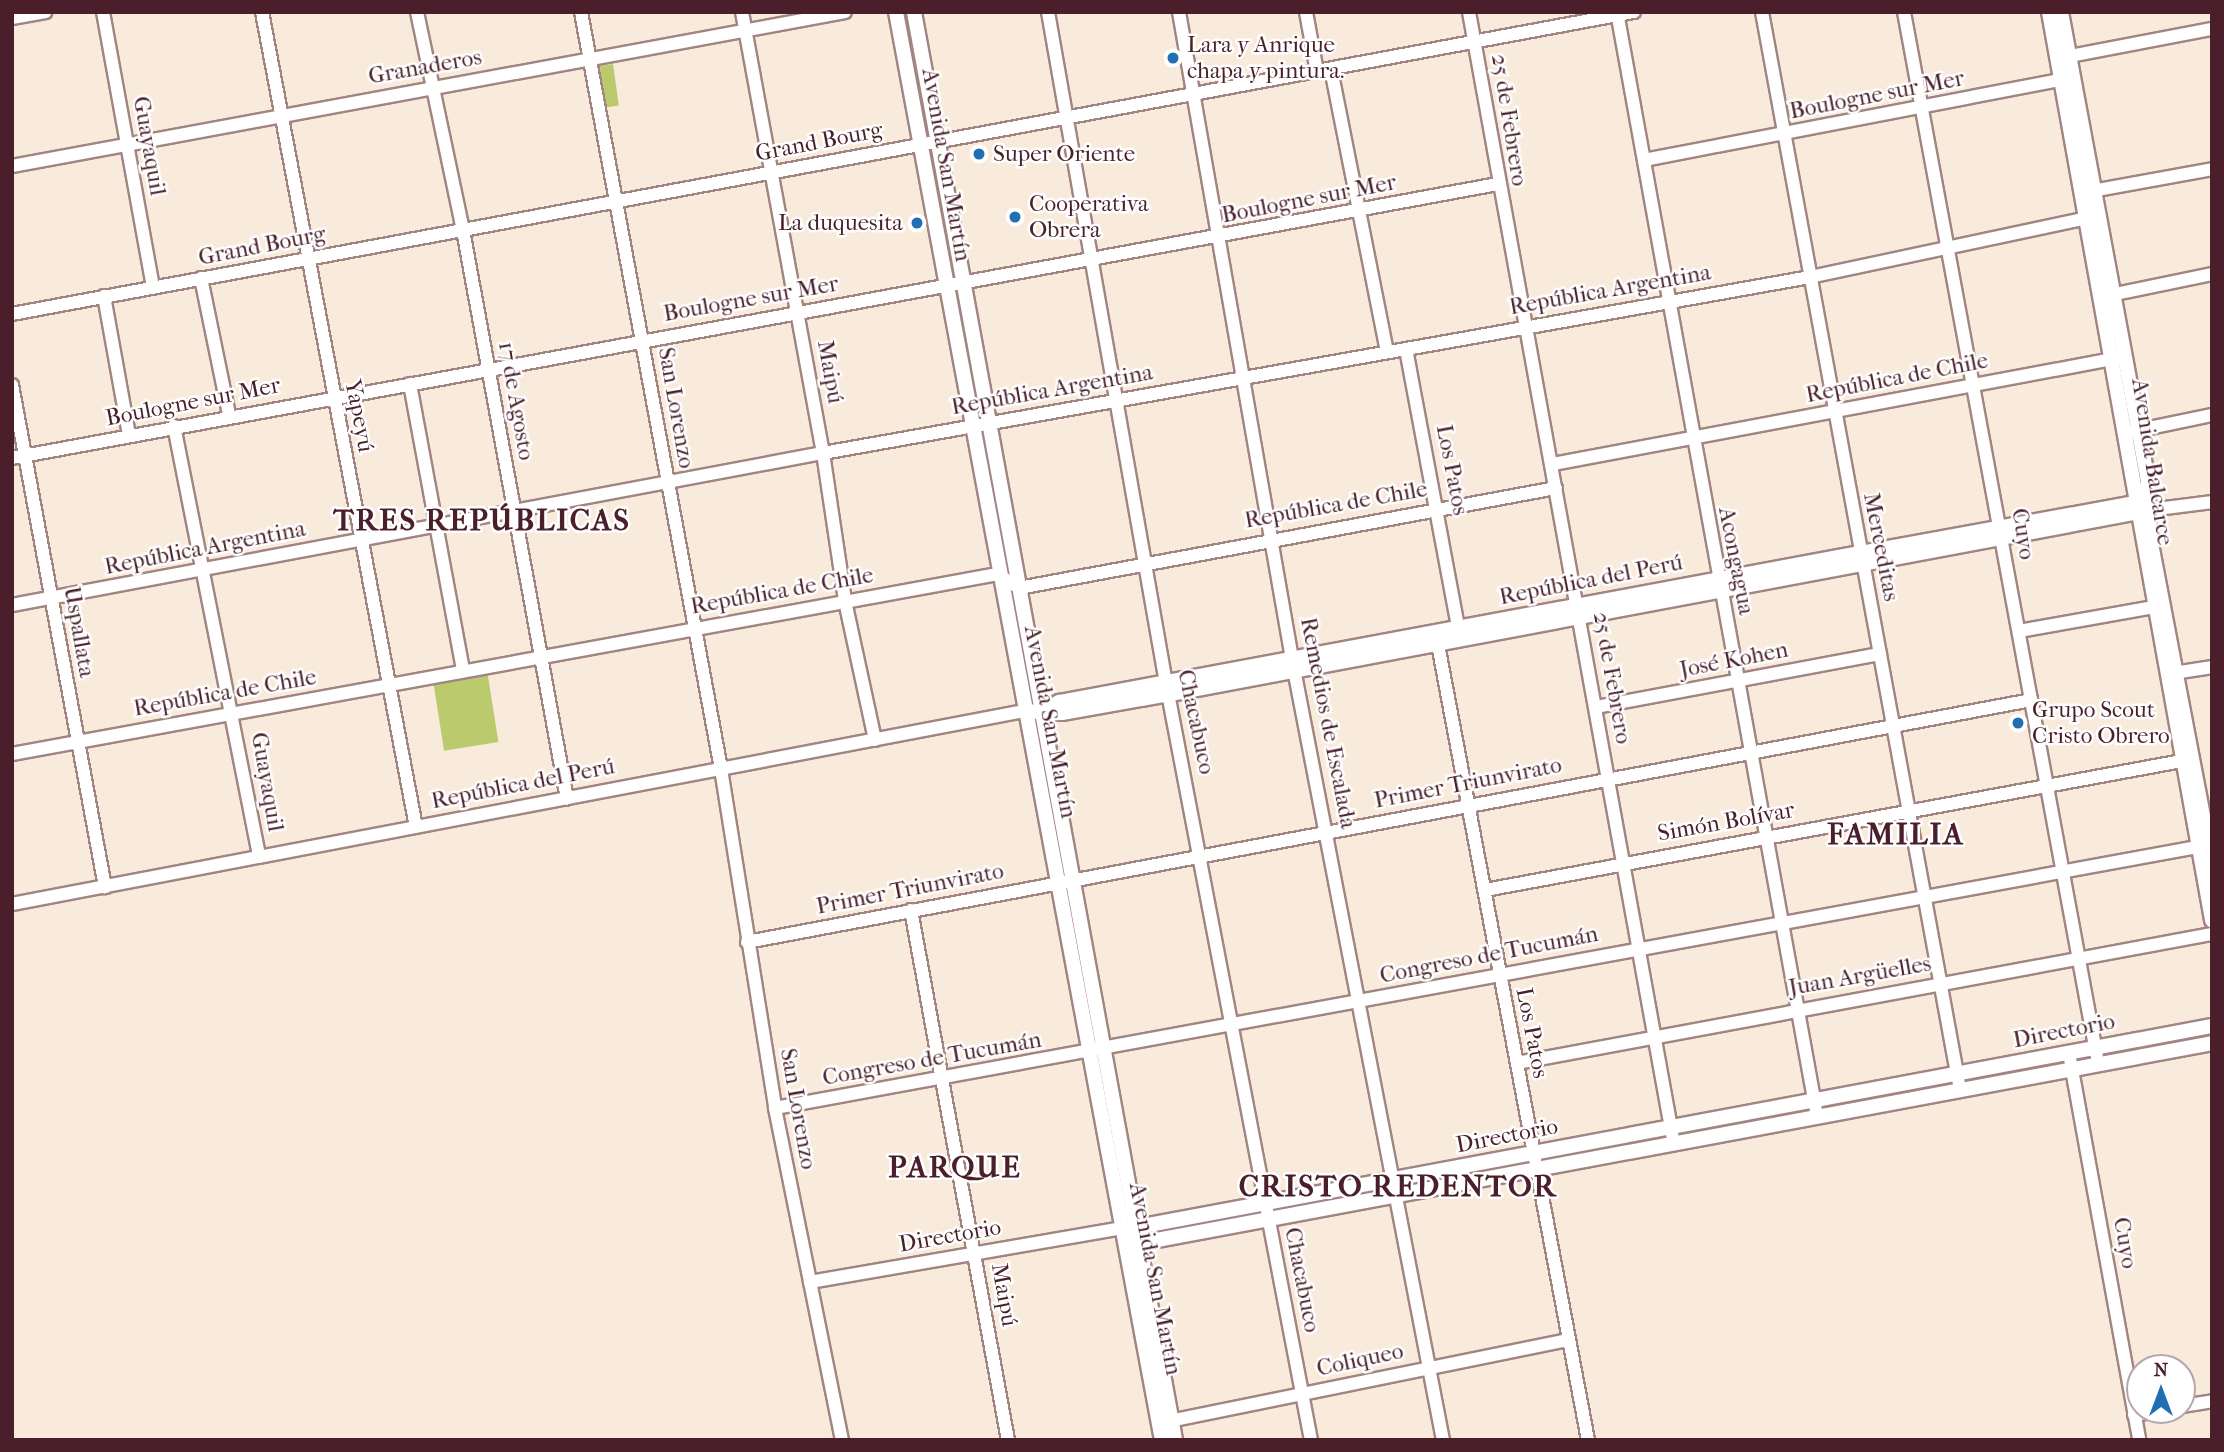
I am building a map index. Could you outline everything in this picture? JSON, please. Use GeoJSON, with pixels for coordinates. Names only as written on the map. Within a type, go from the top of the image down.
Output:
{"type":"FeatureCollection","features":[{"type":"Feature","properties":{"kind":"main road","name":"Avenida San Martín"},"geometry":{"type":"LineString","coordinates":[[896,12],[1024,711],[1065,880]]}},
{"type":"Feature","properties":{"kind":"main road","name":"Avenida San Martín"},"geometry":{"type":"LineString","coordinates":[[914,12],[1042,712],[1065,880],[1096,1051],[1165,1422],[1175,1440]]}},
{"type":"Feature","properties":{"kind":"main road","name":"Avenida Balcarce"},"geometry":{"type":"LineString","coordinates":[[2049,12],[2069,78],[2132,431],[2154,607],[2172,674],[2182,761],[2212,864]]}},
{"type":"Feature","properties":{"kind":"main road","name":"Avenida Balcarce"},"geometry":{"type":"LineString","coordinates":[[2061,12],[2070,56],[2069,78]]}},
{"type":"Feature","properties":{"kind":"main road","name":"Avenida Balcarce"},"geometry":{"type":"LineString","coordinates":[[2140,509],[2149,533],[2172,674],[2206,845],[2212,920]]}},
{"type":"Feature","properties":{"kind":"main road","name":"República del Perú"},"geometry":{"type":"LineString","coordinates":[[1024,711],[1042,712],[1437,640],[1862,558],[2140,509]]}},
{"type":"Feature","properties":{"kind":"main road","name":"Directorio"},"geometry":{"type":"LineString","coordinates":[[1130,1237],[1269,1220],[2072,1069],[2097,1056],[2212,1026]]}},
{"type":"Feature","properties":{"kind":"main road","name":"Directorio"},"geometry":{"type":"LineString","coordinates":[[1130,1237],[1266,1205],[2069,1053],[2097,1056],[2212,1043]]}},
{"type":"Feature","properties":{"kind":"main road","name":"Avenida San Martín"},"geometry":{"type":"LineString","coordinates":[[1162,1440],[1165,1422]]}},
{"type":"Feature","properties":{"kind":"street"},"geometry":{"type":"LineString","coordinates":[[12,18],[45,12]]}},
{"type":"Feature","properties":{"kind":"street","name":"Guayaquil"},"geometry":{"type":"LineString","coordinates":[[103,12],[153,287]]}},
{"type":"Feature","properties":{"kind":"street","name":"Yapeyú"},"geometry":{"type":"LineString","coordinates":[[262,12],[416,827]]}},
{"type":"Feature","properties":{"kind":"street","name":"17 de Agosto"},"geometry":{"type":"LineString","coordinates":[[417,12],[463,230],[566,799]]}},
{"type":"Feature","properties":{"kind":"street","name":"San Lorenzo"},"geometry":{"type":"LineString","coordinates":[[581,12],[721,769],[775,1108],[842,1440]]}},
{"type":"Feature","properties":{"kind":"street","name":"Maipú"},"geometry":{"type":"LineString","coordinates":[[742,12],[823,453],[845,601],[875,740]]}},
{"type":"Feature","properties":{"kind":"street","name":"Granaderos"},"geometry":{"type":"LineString","coordinates":[[12,166],[845,12]]}},
{"type":"Feature","properties":{"kind":"street","name":"Chacabuco"},"geometry":{"type":"LineString","coordinates":[[1048,12],[1144,562],[1202,853],[1311,1440]]}},
{"type":"Feature","properties":{"kind":"street","name":"Remedios de Escalada"},"geometry":{"type":"LineString","coordinates":[[1179,12],[1222,237],[1243,377],[1294,665],[1361,1001],[1443,1440]]}},
{"type":"Feature","properties":{"kind":"street"},"geometry":{"type":"LineString","coordinates":[[1306,12],[1317,72]]}},
{"type":"Feature","properties":{"kind":"street","name":"25 de Febrero"},"geometry":{"type":"LineString","coordinates":[[1469,12],[1498,184],[1553,464],[1674,1144]]}},
{"type":"Feature","properties":{"kind":"street","name":"Grand Bourg"},"geometry":{"type":"LineString","coordinates":[[12,314],[1633,12]]}},
{"type":"Feature","properties":{"kind":"street","name":"Merceditas"},"geometry":{"type":"LineString","coordinates":[[1762,12],[1960,1090]]}},
{"type":"Feature","properties":{"kind":"street","name":"Cuyo"},"geometry":{"type":"LineString","coordinates":[[1904,12],[2097,1056]]}},
{"type":"Feature","properties":{"kind":"street","name":"Acongagua"},"geometry":{"type":"LineString","coordinates":[[1617,14],[1670,301],[1718,585],[1739,681],[1817,1117]]}},
{"type":"Feature","properties":{"kind":"street"},"geometry":{"type":"LineString","coordinates":[[2070,56],[2212,29]]}},
{"type":"Feature","properties":{"kind":"street"},"geometry":{"type":"LineString","coordinates":[[1331,69],[1387,352]]}},
{"type":"Feature","properties":{"kind":"street","name":"Boulogne sur Mer"},"geometry":{"type":"LineString","coordinates":[[1644,160],[2069,78]]}},
{"type":"Feature","properties":{"kind":"street"},"geometry":{"type":"LineString","coordinates":[[2088,192],[2212,169]]}},
{"type":"Feature","properties":{"kind":"street","name":"Boulogne sur Mer"},"geometry":{"type":"LineString","coordinates":[[18,457],[229,415],[489,370],[1092,257],[1222,237],[1498,184]]}},
{"type":"Feature","properties":{"kind":"street","name":"República Argentina"},"geometry":{"type":"LineString","coordinates":[[12,605],[1116,399],[1810,277],[2092,217]]}},
{"type":"Feature","properties":{"kind":"street"},"geometry":{"type":"LineString","coordinates":[[2106,296],[2212,274]]}},
{"type":"Feature","properties":{"kind":"street"},"geometry":{"type":"LineString","coordinates":[[201,278],[229,415]]}},
{"type":"Feature","properties":{"kind":"street"},"geometry":{"type":"LineString","coordinates":[[104,296],[129,435]]}},
{"type":"Feature","properties":{"kind":"street","name":"Los Patos"},"geometry":{"type":"LineString","coordinates":[[1406,349],[1460,635]]}},
{"type":"Feature","properties":{"kind":"street","name":"República de Chile"},"geometry":{"type":"LineString","coordinates":[[1553,464],[2119,358]]}},
{"type":"Feature","properties":{"kind":"street"},"geometry":{"type":"LineString","coordinates":[[410,384],[463,671]]}},
{"type":"Feature","properties":{"kind":"street","name":"Uspallata"},"geometry":{"type":"LineString","coordinates":[[12,385],[18,457],[51,598],[106,887]]}},
{"type":"Feature","properties":{"kind":"street"},"geometry":{"type":"LineString","coordinates":[[2132,431],[2212,415]]}},
{"type":"Feature","properties":{"kind":"street","name":"Guayaquil"},"geometry":{"type":"LineString","coordinates":[[174,426],[201,570],[233,713],[259,857]]}},
{"type":"Feature","properties":{"kind":"street","name":"República de Chile"},"geometry":{"type":"LineString","coordinates":[[1019,587],[1273,538],[1556,488]]}},
{"type":"Feature","properties":{"kind":"street","name":"República del Perú"},"geometry":{"type":"LineString","coordinates":[[2140,509],[2212,502]]}},
{"type":"Feature","properties":{"kind":"street"},"geometry":{"type":"LineString","coordinates":[[998,574],[1019,587]]}},
{"type":"Feature","properties":{"kind":"street","name":"República de Chile"},"geometry":{"type":"LineString","coordinates":[[12,754],[998,574]]}},
{"type":"Feature","properties":{"kind":"street"},"geometry":{"type":"LineString","coordinates":[[2019,631],[2154,607]]}},
{"type":"Feature","properties":{"kind":"street","name":"Los Patos"},"geometry":{"type":"LineString","coordinates":[[1437,640],[1588,1440]]}},
{"type":"Feature","properties":{"kind":"street","name":"José Kohen"},"geometry":{"type":"LineString","coordinates":[[1596,707],[1880,654]]}},
{"type":"Feature","properties":{"kind":"street"},"geometry":{"type":"LineString","coordinates":[[2172,674],[2212,667]]}},
{"type":"Feature","properties":{"kind":"street","name":"Primer Triunvirato"},"geometry":{"type":"LineString","coordinates":[[747,943],[1202,853],[2031,700]]}},
{"type":"Feature","properties":{"kind":"street","name":"República del Perú"},"geometry":{"type":"LineString","coordinates":[[12,904],[1024,711]]}},
{"type":"Feature","properties":{"kind":"street","name":"Simón Bolívar"},"geometry":{"type":"LineString","coordinates":[[1485,890],[1624,862],[2182,761]]}},
{"type":"Feature","properties":{"kind":"street","name":"Congreso de Tucumán"},"geometry":{"type":"LineString","coordinates":[[775,1108],[943,1080],[1639,948],[2206,845]]}},
{"type":"Feature","properties":{"kind":"street","name":"Maipú"},"geometry":{"type":"LineString","coordinates":[[911,910],[1008,1440]]}},
{"type":"Feature","properties":{"kind":"street","name":"Juan Argüelles"},"geometry":{"type":"LineString","coordinates":[[1517,1063],[1655,1035],[2212,934]]}},
{"type":"Feature","properties":{"kind":"street","name":"Cuyo"},"geometry":{"type":"LineString","coordinates":[[2069,1053],[2126,1370]]}},
{"type":"Feature","properties":{"kind":"street","name":"Directorio"},"geometry":{"type":"LineString","coordinates":[[810,1282],[975,1255],[1130,1237]]}},
{"type":"Feature","properties":{"kind":"street","name":"Coliqueo"},"geometry":{"type":"LineString","coordinates":[[1165,1422],[1569,1340]]}},
{"type":"Feature","properties":{"kind":"green space"},"geometry":{"type":"Polygon","coordinates":[[[613,64],[619,106],[600,108],[594,67],[613,64]]]}},
{"type":"Feature","properties":{"kind":"green space"},"geometry":{"type":"Polygon","coordinates":[[[487,670],[498,742],[444,751],[433,679],[487,670]]]}},
{"type":"Feature","properties":{"kind":"place","name":"Lara y Anrique chapa y pintura."},"geometry":{"type":"Point","coordinates":[1173,58]}},
{"type":"Feature","properties":{"kind":"place","name":"Super Oriente"},"geometry":{"type":"Point","coordinates":[979,154]}},
{"type":"Feature","properties":{"kind":"place","name":"Cooperativa Obrera"},"geometry":{"type":"Point","coordinates":[1015,217]}},
{"type":"Feature","properties":{"kind":"place","name":"La duquesita"},"geometry":{"type":"Point","coordinates":[917,223]}},
{"type":"Feature","properties":{"kind":"place","name":"Grupo Scout Cristo Obrero"},"geometry":{"type":"Point","coordinates":[2018,723]}},
{"type":"Feature","properties":{"kind":"district","name":"TRES REPÚBLICAS"},"geometry":{"type":"Point","coordinates":[482,521]}},
{"type":"Feature","properties":{"kind":"district","name":"FAMILIA"},"geometry":{"type":"Point","coordinates":[1896,835]}},
{"type":"Feature","properties":{"kind":"district","name":"PARQUE"},"geometry":{"type":"Point","coordinates":[955,1168]}},
{"type":"Feature","properties":{"kind":"district","name":"CRISTO REDENTOR"},"geometry":{"type":"Point","coordinates":[1398,1187]}}]}
